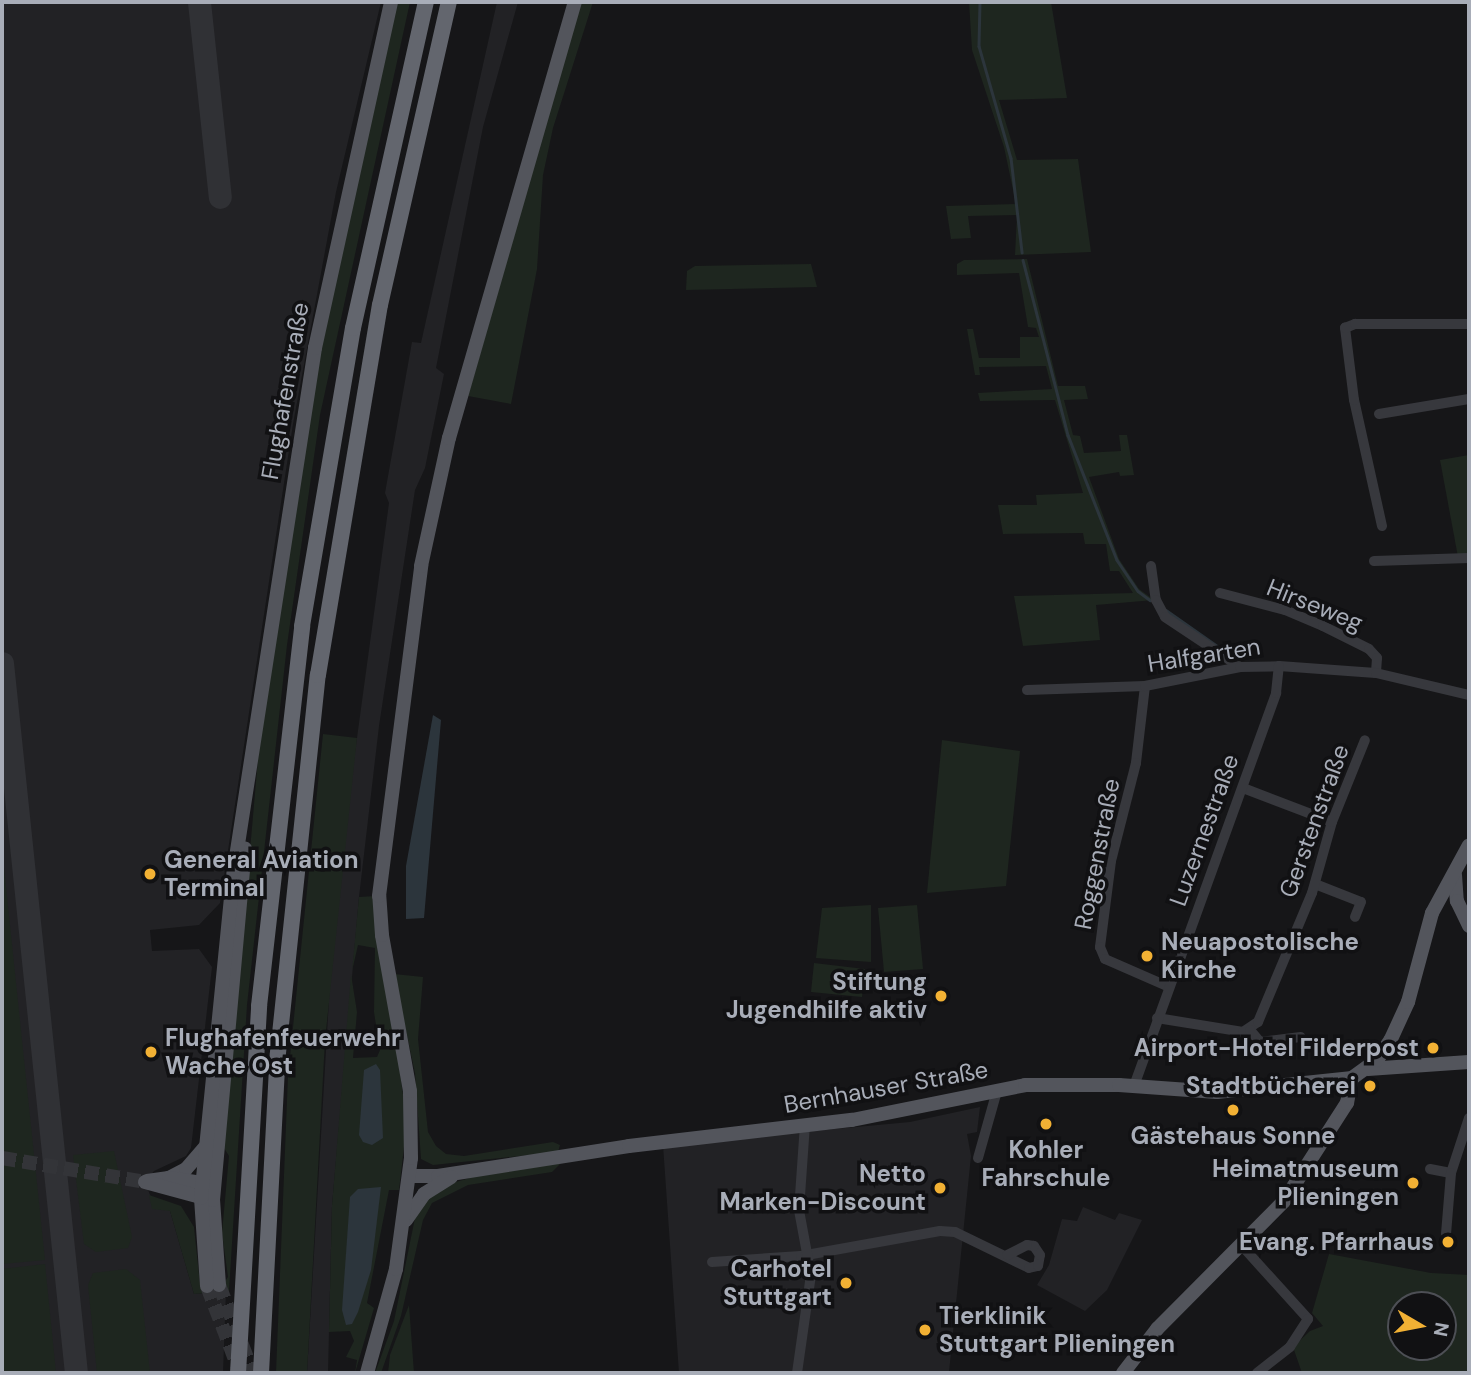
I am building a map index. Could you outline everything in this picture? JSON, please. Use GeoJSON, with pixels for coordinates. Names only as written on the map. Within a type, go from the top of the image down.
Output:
{"type":"FeatureCollection","features":[{"type":"Feature","properties":{"kind":"highway"},"geometry":{"type":"LineString","coordinates":[[239,1373],[258,1019],[301,638],[353,328],[426,2]]}},
{"type":"Feature","properties":{"kind":"highway"},"geometry":{"type":"LineString","coordinates":[[261,1373],[281,1018],[318,675],[380,305],[449,2]]}},
{"type":"Feature","properties":{"kind":"main road","name":"Flughafenstraße"},"geometry":{"type":"LineString","coordinates":[[208,1183],[206,1146],[229,905],[315,348],[391,2]]}},
{"type":"Feature","properties":{"kind":"main road"},"geometry":{"type":"LineString","coordinates":[[367,1373],[396,1269],[410,1176],[410,1091],[379,896],[421,566],[449,438],[575,2]]}},
{"type":"Feature","properties":{"kind":"main road","name":"Flughafenstraße"},"geometry":{"type":"LineString","coordinates":[[208,1183],[244,889],[248,793]]}},
{"type":"Feature","properties":{"kind":"main road"},"geometry":{"type":"LineString","coordinates":[[1469,845],[1438,902],[1408,1002],[1386,1061],[1469,1062]]}},
{"type":"Feature","properties":{"kind":"main road"},"geometry":{"type":"LineString","coordinates":[[1455,875],[1457,901],[1469,926]]}},
{"type":"Feature","properties":{"kind":"main road"},"geometry":{"type":"LineString","coordinates":[[1438,902],[1457,901]]}},
{"type":"Feature","properties":{"kind":"main road","name":"Bernhauser Straße"},"geometry":{"type":"LineString","coordinates":[[410,1176],[457,1173],[900,1112],[1048,1083],[1244,1091],[1352,1079],[1386,1061]]}},
{"type":"Feature","properties":{"kind":"main road"},"geometry":{"type":"LineString","coordinates":[[1123,1373],[1157,1329],[1243,1247],[1283,1201],[1347,1103],[1352,1079]]}},
{"type":"Feature","properties":{"kind":"main road"},"geometry":{"type":"LineString","coordinates":[[169,1178],[186,1169],[206,1146]]}},
{"type":"Feature","properties":{"kind":"main road"},"geometry":{"type":"LineString","coordinates":[[403,1224],[424,1194],[457,1173]]}},
{"type":"Feature","properties":{"kind":"main road"},"geometry":{"type":"LineString","coordinates":[[207,1199],[145,1182],[169,1178],[208,1183],[213,1286]]}},
{"type":"Feature","properties":{"kind":"street"},"geometry":{"type":"LineString","coordinates":[[1381,526],[1343,334],[1350,325],[1469,324]]}},
{"type":"Feature","properties":{"kind":"street"},"geometry":{"type":"LineString","coordinates":[[1379,414],[1469,398]]}},
{"type":"Feature","properties":{"kind":"street"},"geometry":{"type":"LineString","coordinates":[[1374,561],[1469,558]]}},
{"type":"Feature","properties":{"kind":"street"},"geometry":{"type":"LineString","coordinates":[[1151,566],[1156,600],[1165,617],[1240,667]]}},
{"type":"Feature","properties":{"kind":"street","name":"Hirseweg"},"geometry":{"type":"LineString","coordinates":[[1220,593],[1285,610],[1369,649],[1377,658],[1376,673]]}},
{"type":"Feature","properties":{"kind":"street","name":"Halfgarten"},"geometry":{"type":"LineString","coordinates":[[1027,690],[1146,686],[1240,667],[1279,666],[1376,673],[1469,695]]}},
{"type":"Feature","properties":{"kind":"street","name":"Luzernestraße"},"geometry":{"type":"LineString","coordinates":[[1134,1086],[1276,693],[1279,666]]}},
{"type":"Feature","properties":{"kind":"street","name":"Roggenstraße"},"geometry":{"type":"LineString","coordinates":[[1146,686],[1136,764],[1111,860],[1100,947],[1105,959],[1169,987]]}},
{"type":"Feature","properties":{"kind":"street","name":"Gerstenstraße"},"geometry":{"type":"LineString","coordinates":[[1250,1030],[1258,1022],[1315,884],[1332,822],[1365,740]]}},
{"type":"Feature","properties":{"kind":"street"},"geometry":{"type":"LineString","coordinates":[[1243,788],[1332,822]]}},
{"type":"Feature","properties":{"kind":"street"},"geometry":{"type":"LineString","coordinates":[[1315,884],[1361,902],[1355,917]]}},
{"type":"Feature","properties":{"kind":"street"},"geometry":{"type":"LineString","coordinates":[[1157,1018],[1250,1030],[1260,1042],[1301,1037]]}},
{"type":"Feature","properties":{"kind":"street"},"geometry":{"type":"LineString","coordinates":[[978,1158],[997,1091]]}},
{"type":"Feature","properties":{"kind":"street"},"geometry":{"type":"LineString","coordinates":[[1446,1234],[1451,1173],[1469,1118]]}},
{"type":"Feature","properties":{"kind":"street"},"geometry":{"type":"LineString","coordinates":[[797,1373],[811,1275],[810,1254],[799,1210],[805,1125]]}},
{"type":"Feature","properties":{"kind":"street"},"geometry":{"type":"LineString","coordinates":[[1430,1169],[1451,1173]]}},
{"type":"Feature","properties":{"kind":"street"},"geometry":{"type":"LineString","coordinates":[[712,1262],[810,1254],[940,1231],[955,1233],[1007,1255]]}},
{"type":"Feature","properties":{"kind":"street"},"geometry":{"type":"LineString","coordinates":[[1243,1247],[1308,1319],[1290,1347],[1257,1373]]}},
{"type":"Feature","properties":{"kind":"shaded area"},"geometry":{"type":"Polygon","coordinates":[[[2,2],[381,2],[336,192],[293,424],[220,903],[199,925],[150,930],[152,951],[199,949],[212,967],[191,1148],[186,1156],[154,1171],[145,1182],[152,1200],[170,1211],[194,1294],[226,1291],[223,1373],[2,1373],[2,2]]]}},
{"type":"Feature","properties":{"kind":"shaded area"},"geometry":{"type":"Polygon","coordinates":[[[396,2],[410,2],[320,415],[287,645],[247,1005],[229,1291],[194,1294],[170,1211],[152,1209],[149,1195],[181,1206],[194,1227],[200,1284],[223,1284],[228,1277],[222,1233],[229,1156],[224,1148],[260,736],[314,380],[396,2]]]}},
{"type":"Feature","properties":{"kind":"shaded area"},"geometry":{"type":"Polygon","coordinates":[[[497,2],[518,2],[483,127],[436,368],[444,374],[425,468],[415,490],[379,726],[359,897],[332,1206],[328,1373],[307,1373],[330,983],[348,804],[389,503],[385,493],[412,342],[421,343],[497,2]]]}},
{"type":"Feature","properties":{"kind":"shaded area"},"geometry":{"type":"Polygon","coordinates":[[[581,2],[593,2],[553,128],[543,175],[537,269],[511,404],[468,396],[581,2]]]}},
{"type":"Feature","properties":{"kind":"shaded area"},"geometry":{"type":"Polygon","coordinates":[[[969,2],[1051,2],[1067,98],[999,100],[1017,160],[1078,159],[1091,252],[1015,255],[1017,215],[968,216],[971,238],[951,239],[946,206],[1016,204],[1004,147],[972,50],[969,2]]]}},
{"type":"Feature","properties":{"kind":"shaded area"},"geometry":{"type":"Polygon","coordinates":[[[1027,259],[1058,386],[1085,386],[1088,399],[1064,400],[1073,435],[1080,436],[1084,453],[1121,451],[1119,435],[1127,435],[1134,475],[1120,476],[1119,472],[1089,477],[1119,559],[1139,589],[1154,600],[1096,605],[1100,640],[1023,646],[1014,596],[1133,593],[1119,571],[1110,571],[1106,544],[1085,544],[1083,533],[1003,534],[998,505],[1037,505],[1036,495],[1083,493],[1055,400],[980,401],[978,393],[1052,389],[1046,366],[979,367],[980,375],[975,375],[967,329],[973,329],[979,358],[1020,358],[1020,337],[1039,337],[1036,328],[1028,327],[1019,273],[957,275],[957,264],[964,260],[1027,259]]]}},
{"type":"Feature","properties":{"kind":"shaded area"},"geometry":{"type":"Polygon","coordinates":[[[811,264],[817,287],[686,290],[687,271],[695,266],[811,264]]]}},
{"type":"Feature","properties":{"kind":"shaded area"},"geometry":{"type":"Polygon","coordinates":[[[1469,455],[1469,557],[1458,557],[1440,460],[1469,455]]]}},
{"type":"Feature","properties":{"kind":"shaded area"},"geometry":{"type":"Polygon","coordinates":[[[433,715],[441,720],[424,918],[406,919],[406,866],[433,715]]]}},
{"type":"Feature","properties":{"kind":"shaded area"},"geometry":{"type":"Polygon","coordinates":[[[323,734],[357,738],[325,1040],[307,1373],[276,1373],[288,1076],[323,734]]]}},
{"type":"Feature","properties":{"kind":"shaded area"},"geometry":{"type":"Polygon","coordinates":[[[942,740],[1020,751],[1006,886],[927,893],[942,740]]]}},
{"type":"Feature","properties":{"kind":"shaded area"},"geometry":{"type":"Polygon","coordinates":[[[2,849],[45,1260],[2,1264],[2,849]]]}},
{"type":"Feature","properties":{"kind":"shaded area"},"geometry":{"type":"Polygon","coordinates":[[[376,896],[404,1102],[404,1147],[399,1190],[389,1190],[367,1303],[374,1308],[355,1373],[357,1360],[346,1357],[354,1341],[350,1331],[329,1332],[332,1206],[351,974],[357,1012],[353,1058],[377,1057],[380,1050],[374,1012],[375,948],[358,945],[352,971],[359,897],[376,896]]]}},
{"type":"Feature","properties":{"kind":"shaded area"},"geometry":{"type":"Polygon","coordinates":[[[871,905],[871,962],[816,958],[822,908],[871,905]]]}},
{"type":"Feature","properties":{"kind":"shaded area"},"geometry":{"type":"Polygon","coordinates":[[[917,905],[923,969],[884,972],[878,908],[917,905]]]}},
{"type":"Feature","properties":{"kind":"shaded area"},"geometry":{"type":"Polygon","coordinates":[[[814,963],[865,969],[862,997],[811,992],[814,963]]]}},
{"type":"Feature","properties":{"kind":"shaded area"},"geometry":{"type":"Polygon","coordinates":[[[394,974],[423,977],[418,1039],[428,1132],[436,1146],[446,1154],[464,1156],[553,1142],[560,1145],[558,1152],[433,1165],[421,1159],[415,1073],[394,974]]]}},
{"type":"Feature","properties":{"kind":"shaded area"},"geometry":{"type":"Polygon","coordinates":[[[376,1064],[380,1070],[383,1138],[372,1145],[363,1142],[359,1135],[364,1070],[376,1064]]]}},
{"type":"Feature","properties":{"kind":"shaded area"},"geometry":{"type":"Polygon","coordinates":[[[980,1107],[977,1132],[967,1134],[971,1156],[949,1372],[1016,1373],[679,1373],[663,1145],[910,1122],[980,1107]]]}},
{"type":"Feature","properties":{"kind":"shaded area"},"geometry":{"type":"Polygon","coordinates":[[[114,1151],[132,1237],[128,1248],[96,1252],[84,1244],[73,1155],[114,1151]]]}},
{"type":"Feature","properties":{"kind":"shaded area"},"geometry":{"type":"Polygon","coordinates":[[[561,1163],[552,1172],[468,1185],[432,1203],[423,1220],[401,1316],[381,1373],[375,1373],[394,1321],[415,1218],[423,1200],[449,1184],[473,1177],[561,1163]]]}},
{"type":"Feature","properties":{"kind":"shaded area"},"geometry":{"type":"Polygon","coordinates":[[[381,1187],[371,1270],[358,1312],[352,1324],[346,1325],[342,1310],[350,1197],[358,1189],[381,1187]]]}},
{"type":"Feature","properties":{"kind":"shaded area"},"geometry":{"type":"Polygon","coordinates":[[[1083,1207],[1115,1220],[1119,1213],[1142,1220],[1107,1290],[1085,1311],[1037,1285],[1049,1265],[1062,1219],[1077,1221],[1083,1207]]]}},
{"type":"Feature","properties":{"kind":"shaded area"},"geometry":{"type":"Polygon","coordinates":[[[1329,1254],[1431,1273],[1469,1275],[1469,1373],[1302,1373],[1293,1347],[1310,1331],[1323,1326],[1312,1313],[1329,1254]]]}},
{"type":"Feature","properties":{"kind":"shaded area"},"geometry":{"type":"Polygon","coordinates":[[[45,1264],[56,1373],[2,1373],[2,1269],[45,1264]]]}},
{"type":"Feature","properties":{"kind":"shaded area"},"geometry":{"type":"Polygon","coordinates":[[[126,1269],[140,1280],[150,1373],[97,1373],[88,1285],[93,1273],[126,1269]]]}},
{"type":"Feature","properties":{"kind":"shaded area"},"geometry":{"type":"Polygon","coordinates":[[[409,1305],[414,1373],[388,1373],[390,1355],[409,1305]]]}},
{"type":"Feature","properties":{"kind":"waterway"},"geometry":{"type":"LineString","coordinates":[[980,2],[979,46],[1011,158],[1022,252]]}},
{"type":"Feature","properties":{"kind":"waterway"},"geometry":{"type":"LineString","coordinates":[[1023,260],[1068,435],[1117,560],[1138,591],[1150,600]]}},
{"type":"Feature","properties":{"kind":"waterway"},"geometry":{"type":"LineString","coordinates":[[1166,610],[1226,652]]}},
{"type":"Feature","properties":{"kind":"taxiway"},"geometry":{"type":"LineString","coordinates":[[199,2],[220,197]]}},
{"type":"Feature","properties":{"kind":"taxiway"},"geometry":{"type":"LineString","coordinates":[[2,663],[76,1373]]}},
{"type":"Feature","properties":{"kind":"tunnel"},"geometry":{"type":"LineString","coordinates":[[2,1158],[145,1182]]}},
{"type":"Feature","properties":{"kind":"tunnel"},"geometry":{"type":"LineString","coordinates":[[219,1285],[253,1373]]}},
{"type":"Feature","properties":{"kind":"tunnel"},"geometry":{"type":"LineString","coordinates":[[207,1286],[239,1370]]}},
{"type":"Feature","properties":{"kind":"place","name":"General Aviation Terminal"},"geometry":{"type":"Point","coordinates":[150,874]}},
{"type":"Feature","properties":{"kind":"place","name":"Neuapostolische Kirche"},"geometry":{"type":"Point","coordinates":[1147,956]}},
{"type":"Feature","properties":{"kind":"place","name":"Stiftung Jugendhilfe aktiv"},"geometry":{"type":"Point","coordinates":[941,996]}},
{"type":"Feature","properties":{"kind":"place","name":"Airport-Hotel Filderpost"},"geometry":{"type":"Point","coordinates":[1433,1048]}},
{"type":"Feature","properties":{"kind":"place","name":"Flughafenfeuerwehr Wache Ost"},"geometry":{"type":"Point","coordinates":[151,1052]}},
{"type":"Feature","properties":{"kind":"place","name":"Stadtbücherei"},"geometry":{"type":"Point","coordinates":[1370,1086]}},
{"type":"Feature","properties":{"kind":"place","name":"Gästehaus Sonne"},"geometry":{"type":"Point","coordinates":[1233,1110]}},
{"type":"Feature","properties":{"kind":"place","name":"Kohler Fahrschule"},"geometry":{"type":"Point","coordinates":[1046,1124]}},
{"type":"Feature","properties":{"kind":"place","name":"Heimatmuseum Plieningen"},"geometry":{"type":"Point","coordinates":[1413,1183]}},
{"type":"Feature","properties":{"kind":"place","name":"Netto Marken-Discount"},"geometry":{"type":"Point","coordinates":[940,1188]}},
{"type":"Feature","properties":{"kind":"place","name":"Evang. Pfarrhaus"},"geometry":{"type":"Point","coordinates":[1448,1242]}},
{"type":"Feature","properties":{"kind":"place","name":"Carhotel Stuttgart"},"geometry":{"type":"Point","coordinates":[846,1283]}},
{"type":"Feature","properties":{"kind":"place","name":"Tierklinik Stuttgart Plieningen"},"geometry":{"type":"Point","coordinates":[925,1330]}}]}
